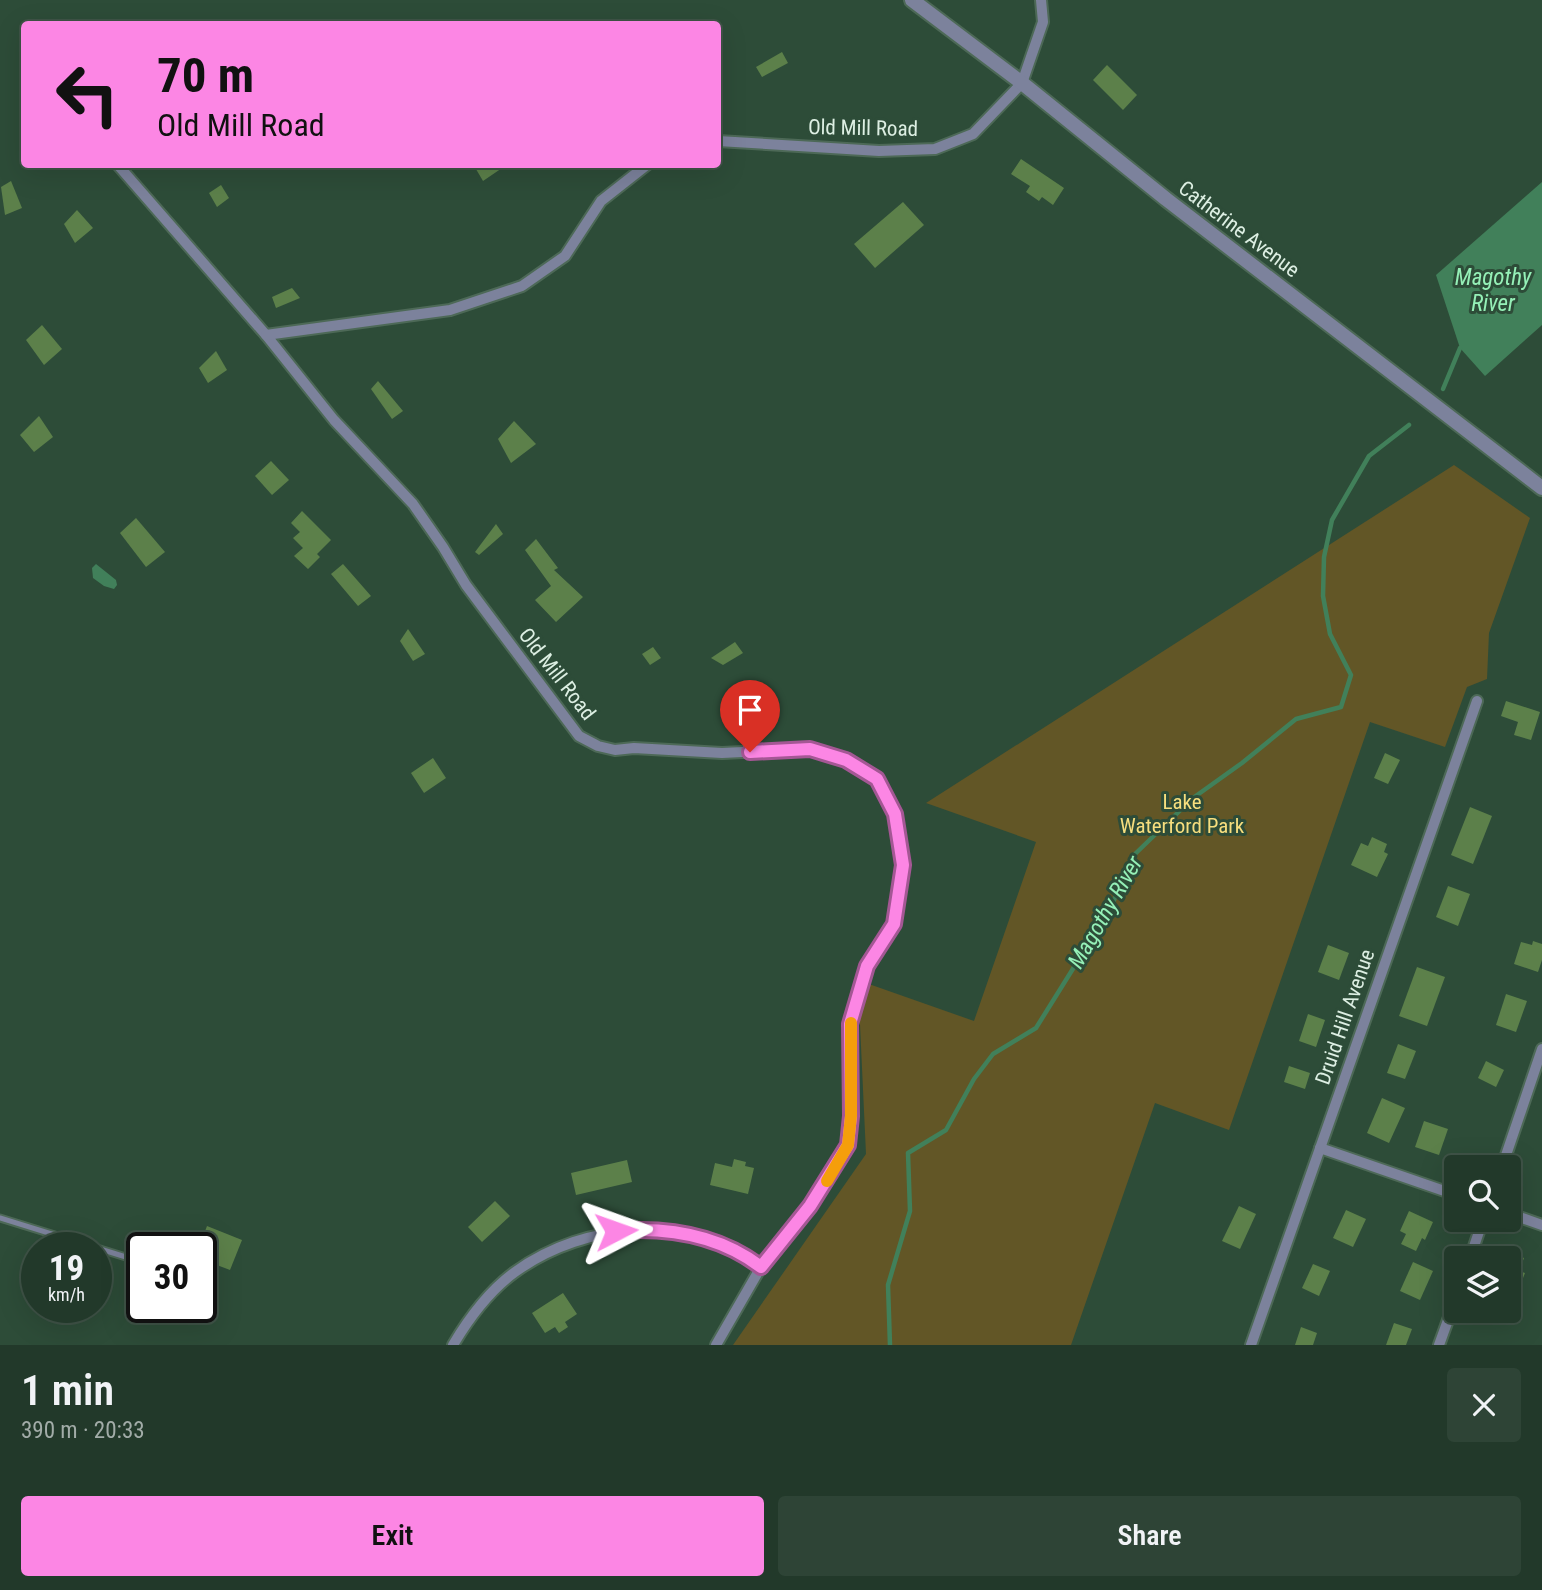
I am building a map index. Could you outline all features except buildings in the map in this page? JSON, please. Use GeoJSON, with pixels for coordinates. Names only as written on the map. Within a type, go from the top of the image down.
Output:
{"type":"FeatureCollection","features":[{"type":"Feature","properties":{"kind":"street","name":"Catherine Avenue"},"geometry":{"type":"LineString","coordinates":[[912,0],[1021,83],[1166,200],[1542,488]]}},
{"type":"Feature","properties":{"kind":"street","name":"Old Mill Road"},"geometry":{"type":"LineString","coordinates":[[721,141],[879,151],[935,149],[972,134],[1021,83],[1043,22],[1041,0]]}},
{"type":"Feature","properties":{"kind":"street","name":"Old Mill Road"},"geometry":{"type":"LineString","coordinates":[[120,168],[266,335],[334,420],[413,504],[466,585],[579,736],[598,746],[615,750],[634,748],[722,753],[810,749],[846,760],[877,779],[895,814],[903,865],[894,924],[867,966],[850,1024],[851,1116],[848,1145],[810,1206],[761,1267],[716,1345]]}},
{"type":"Feature","properties":{"kind":"street"},"geometry":{"type":"LineString","coordinates":[[266,335],[450,310],[522,286],[565,256],[601,201],[643,168]]}},
{"type":"Feature","properties":{"kind":"street","name":"Druid Hill Avenue"},"geometry":{"type":"LineString","coordinates":[[1251,1345],[1477,701]]}},
{"type":"Feature","properties":{"kind":"street"},"geometry":{"type":"LineString","coordinates":[[1506,1155],[1542,1049]]}},
{"type":"Feature","properties":{"kind":"street"},"geometry":{"type":"LineString","coordinates":[[1320,1148],[1444,1191]]}},
{"type":"Feature","properties":{"kind":"street"},"geometry":{"type":"LineString","coordinates":[[1521,1218],[1542,1225]]}},
{"type":"Feature","properties":{"kind":"street"},"geometry":{"type":"LineString","coordinates":[[453,1345],[470,1318],[514,1273],[566,1245],[616,1231],[650,1229],[686,1234],[728,1246],[761,1267]]}},
{"type":"Feature","properties":{"kind":"street"},"geometry":{"type":"LineString","coordinates":[[1439,1345],[1447,1323]]}},
{"type":"Feature","properties":{"kind":"lane"},"geometry":{"type":"LineString","coordinates":[[0,1218],[126,1257]]}},
{"type":"Feature","properties":{"kind":"green space","name":"Lake Waterford Park"},"geometry":{"type":"Polygon","coordinates":[[[1454,465],[1530,518],[1489,633],[1487,679],[1467,687],[1445,747],[1370,722],[1229,1130],[1155,1103],[1071,1345],[733,1345],[866,1154],[859,1003],[866,983],[974,1021],[1036,842],[926,803],[1454,465]]]}},
{"type":"Feature","properties":{"kind":"water","name":"Magothy River"},"geometry":{"type":"Polygon","coordinates":[[[1542,182],[1542,325],[1485,376],[1460,348],[1436,275],[1542,182]]]}},
{"type":"Feature","properties":{"kind":"water"},"geometry":{"type":"Polygon","coordinates":[[[96,564],[116,580],[114,589],[93,578],[92,568],[96,564]]]}},
{"type":"Feature","properties":{"kind":"waterway","name":"Magothy River"},"geometry":{"type":"LineString","coordinates":[[1443,389],[1460,348]]}},
{"type":"Feature","properties":{"kind":"waterway","name":"Magothy River"},"geometry":{"type":"LineString","coordinates":[[890,1345],[888,1285],[910,1211],[908,1153],[946,1130],[974,1079],[993,1054],[1036,1028],[1109,911],[1135,854],[1193,798],[1296,719],[1341,707],[1351,675],[1330,634],[1323,596],[1324,557],[1332,520],[1369,456],[1409,425]]}},
{"type":"Feature","properties":{"kind":"slow traffic"},"geometry":{"type":"LineString","coordinates":[[827,1181],[848,1145],[851,1116],[851,1023]]}},
{"type":"Feature","properties":{"kind":"route"},"geometry":{"type":"LineString","coordinates":[[616,1231],[650,1229],[686,1234],[728,1246],[761,1267],[810,1206],[848,1145],[851,1116],[850,1024],[867,966],[894,924],[903,865],[895,814],[877,779],[846,760],[810,749],[750,752]]}}]}
